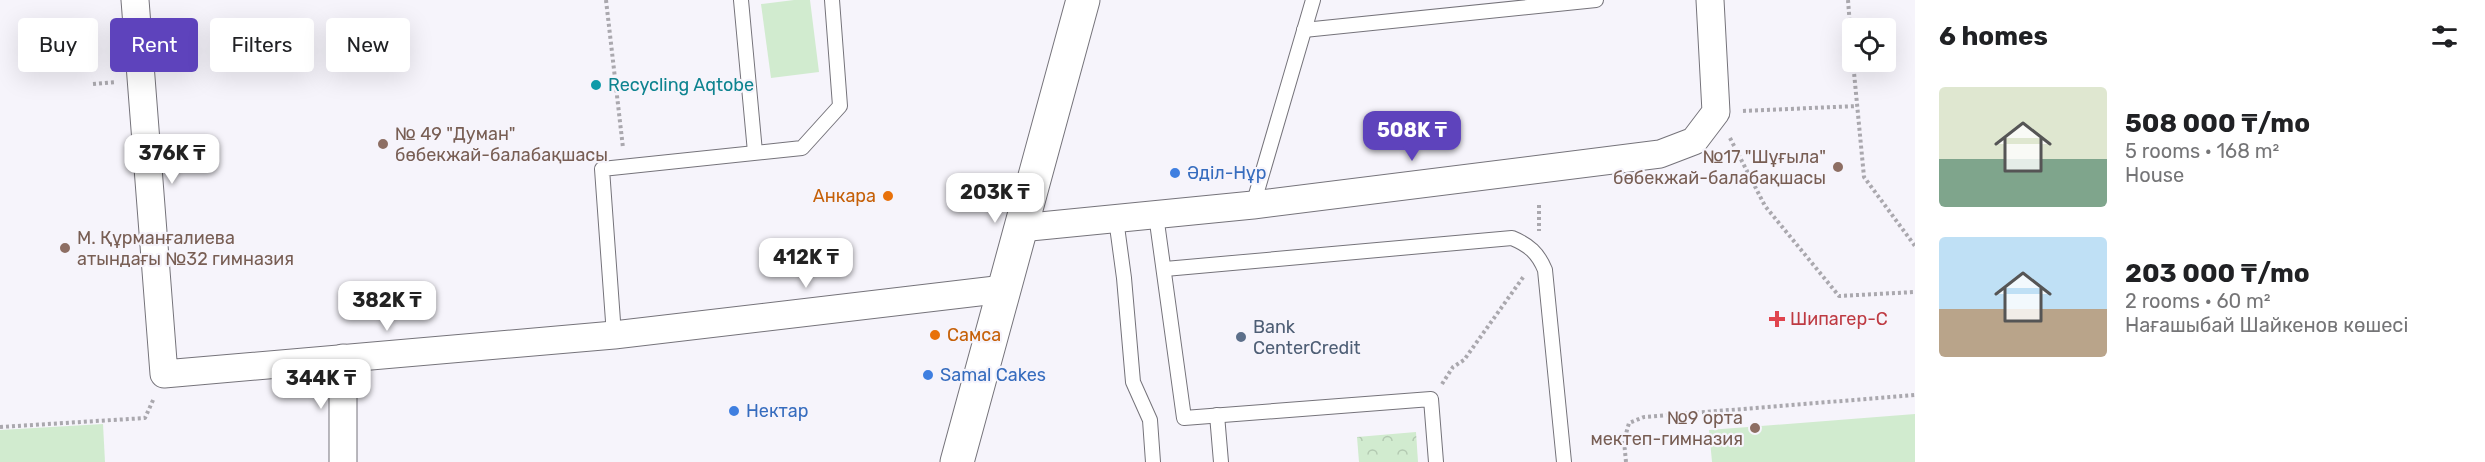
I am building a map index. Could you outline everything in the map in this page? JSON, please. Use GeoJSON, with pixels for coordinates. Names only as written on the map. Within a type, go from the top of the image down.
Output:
{"type":"FeatureCollection","features":[{"type":"Feature","properties":{"kind":"street"},"geometry":{"type":"LineString","coordinates":[[135,0],[164,374],[614,335],[1004,289]]}},
{"type":"Feature","properties":{"kind":"street"},"geometry":{"type":"LineString","coordinates":[[957,462],[1083,0]]}},
{"type":"Feature","properties":{"kind":"street"},"geometry":{"type":"LineString","coordinates":[[1020,228],[1253,205],[1660,154],[1694,141],[1716,112],[1710,0]]}},
{"type":"Feature","properties":{"kind":"street"},"geometry":{"type":"LineString","coordinates":[[343,358],[343,462]]}},
{"type":"Feature","properties":{"kind":"lane"},"geometry":{"type":"LineString","coordinates":[[741,0],[755,152]]}},
{"type":"Feature","properties":{"kind":"lane"},"geometry":{"type":"LineString","coordinates":[[614,335],[602,169],[802,148],[840,106],[832,0]]}},
{"type":"Feature","properties":{"kind":"lane"},"geometry":{"type":"LineString","coordinates":[[1253,205],[1313,0]]}},
{"type":"Feature","properties":{"kind":"lane"},"geometry":{"type":"LineString","coordinates":[[1304,30],[1596,0]]}},
{"type":"Feature","properties":{"kind":"lane"},"geometry":{"type":"LineString","coordinates":[[1156,215],[1184,418],[1431,399],[1436,462]]}},
{"type":"Feature","properties":{"kind":"lane"},"geometry":{"type":"LineString","coordinates":[[1116,219],[1125,278],[1133,382],[1150,420],[1154,462]]}},
{"type":"Feature","properties":{"kind":"lane"},"geometry":{"type":"LineString","coordinates":[[1165,270],[1512,238],[1526,244],[1539,256],[1545,270],[1564,462]]}},
{"type":"Feature","properties":{"kind":"lane"},"geometry":{"type":"LineString","coordinates":[[1217,415],[1221,462]]}},
{"type":"Feature","properties":{"kind":"path"},"geometry":{"type":"LineString","coordinates":[[606,0],[626,166]]}},
{"type":"Feature","properties":{"kind":"path"},"geometry":{"type":"LineString","coordinates":[[1848,0],[1849,18]]}},
{"type":"Feature","properties":{"kind":"path"},"geometry":{"type":"LineString","coordinates":[[1854,72],[1864,177],[1915,246]]}},
{"type":"Feature","properties":{"kind":"path"},"geometry":{"type":"LineString","coordinates":[[93,84],[125,81]]}},
{"type":"Feature","properties":{"kind":"path"},"geometry":{"type":"LineString","coordinates":[[1857,106],[1716,112],[1765,206],[1839,296],[1915,292]]}},
{"type":"Feature","properties":{"kind":"path"},"geometry":{"type":"LineString","coordinates":[[1431,399],[1453,367],[1464,360],[1539,256]]}},
{"type":"Feature","properties":{"kind":"path"},"geometry":{"type":"LineString","coordinates":[[0,427],[145,418],[164,374]]}},
{"type":"Feature","properties":{"kind":"path"},"geometry":{"type":"LineString","coordinates":[[1626,462],[1624,441],[1629,423],[1644,417],[1915,395]]}},
{"type":"Feature","properties":{"kind":"green space"},"geometry":{"type":"Polygon","coordinates":[[[810,0],[819,72],[771,78],[761,4],[810,0]]]}},
{"type":"Feature","properties":{"kind":"green space"},"geometry":{"type":"Polygon","coordinates":[[[1915,414],[1915,462],[1712,462],[1709,430],[1915,414]]]}},
{"type":"Feature","properties":{"kind":"green space"},"geometry":{"type":"Polygon","coordinates":[[[103,424],[105,462],[0,462],[0,430],[103,424]]]}},
{"type":"Feature","properties":{"kind":"green space"},"geometry":{"type":"Polygon","coordinates":[[[1416,432],[1418,462],[1359,462],[1357,437],[1416,432]]]}},
{"type":"Feature","properties":{"kind":"place","name":"Recycling Aqtobe"},"geometry":{"type":"Point","coordinates":[596,85]}},
{"type":"Feature","properties":{"kind":"place","name":"№ 49 \"Думан\" бөбекжай-балабақшасы"},"geometry":{"type":"Point","coordinates":[383,144]}},
{"type":"Feature","properties":{"kind":"place","name":"№17 \"Шұғыла\" бөбекжай-балабақшасы"},"geometry":{"type":"Point","coordinates":[1838,167]}},
{"type":"Feature","properties":{"kind":"place","name":"Әділ-Нұр"},"geometry":{"type":"Point","coordinates":[1175,173]}},
{"type":"Feature","properties":{"kind":"place","name":"Анкара"},"geometry":{"type":"Point","coordinates":[888,196]}},
{"type":"Feature","properties":{"kind":"place","name":"М. Құрманғалиева атындағы №32 гимназия"},"geometry":{"type":"Point","coordinates":[65,248]}},
{"type":"Feature","properties":{"kind":"place","name":"Шипагер-С"},"geometry":{"type":"Point","coordinates":[1777,319]}},
{"type":"Feature","properties":{"kind":"place","name":"Самса"},"geometry":{"type":"Point","coordinates":[935,335]}},
{"type":"Feature","properties":{"kind":"place","name":"Bank CenterCredit"},"geometry":{"type":"Point","coordinates":[1241,337]}},
{"type":"Feature","properties":{"kind":"place","name":"Samal Cakes"},"geometry":{"type":"Point","coordinates":[928,375]}},
{"type":"Feature","properties":{"kind":"place","name":"Нектар"},"geometry":{"type":"Point","coordinates":[734,411]}},
{"type":"Feature","properties":{"kind":"place","name":"№9 орта мектеп-гимназия"},"geometry":{"type":"Point","coordinates":[1755,428]}}]}
